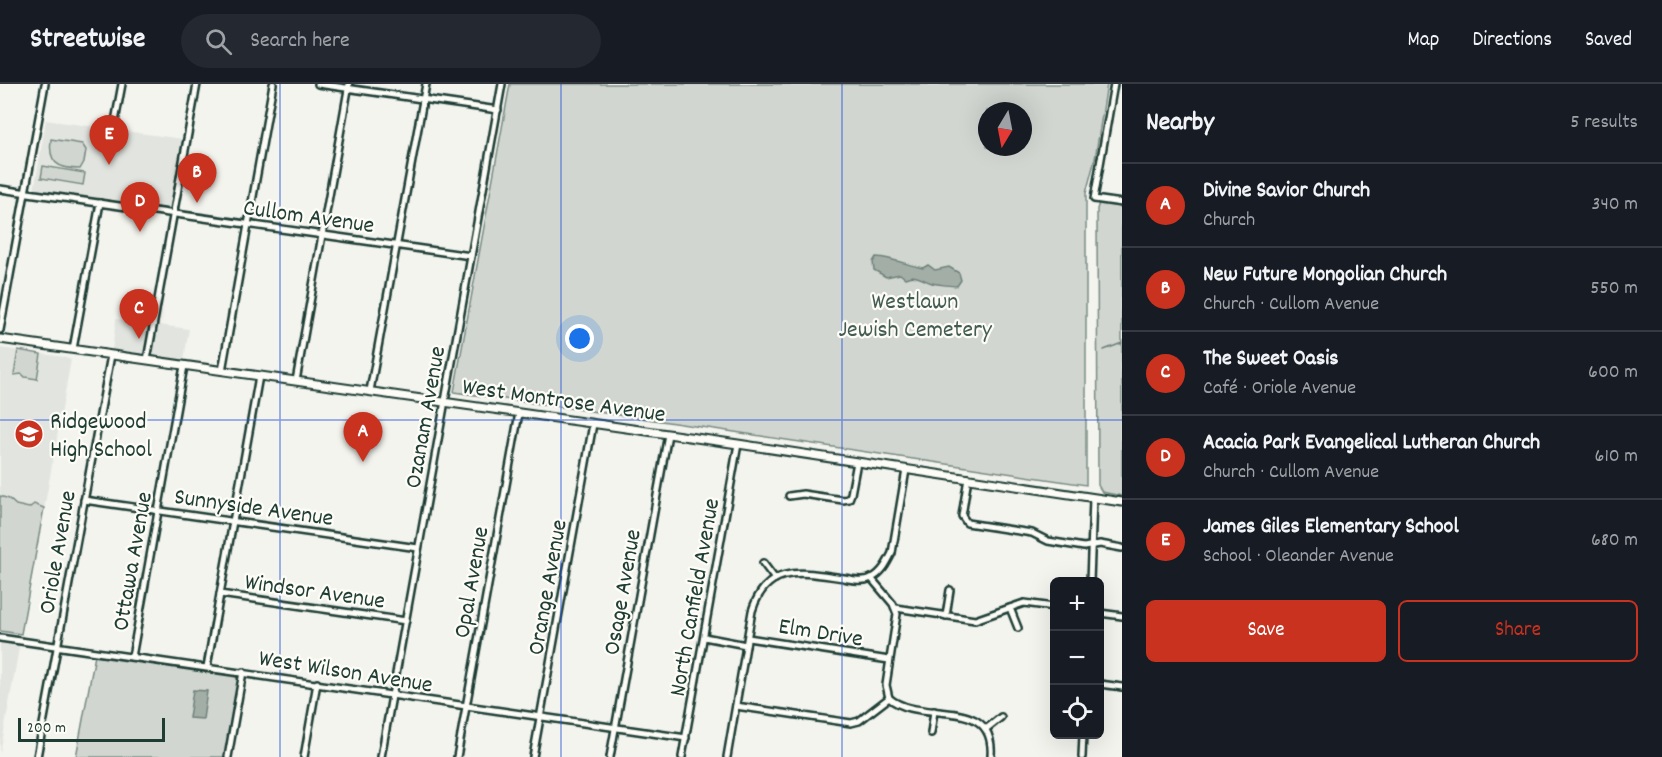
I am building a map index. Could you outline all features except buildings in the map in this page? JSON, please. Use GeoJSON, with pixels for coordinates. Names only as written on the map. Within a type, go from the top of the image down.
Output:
{"type":"FeatureCollection","features":[{"type":"Feature","properties":{"kind":"street"},"geometry":{"type":"LineString","coordinates":[[0,330],[45,84]]}},
{"type":"Feature","properties":{"kind":"street"},"geometry":{"type":"LineString","coordinates":[[114,128],[122,84]]}},
{"type":"Feature","properties":{"kind":"street"},"geometry":{"type":"LineString","coordinates":[[147,360],[197,84]]}},
{"type":"Feature","properties":{"kind":"street"},"geometry":{"type":"LineString","coordinates":[[222,371],[273,84]]}},
{"type":"Feature","properties":{"kind":"street"},"geometry":{"type":"LineString","coordinates":[[318,84],[349,86],[498,110]]}},
{"type":"Feature","properties":{"kind":"street"},"geometry":{"type":"LineString","coordinates":[[370,391],[426,84]]}},
{"type":"Feature","properties":{"kind":"street","name":"Ozanam Avenue"},"geometry":{"type":"LineString","coordinates":[[381,757],[502,84]]}},
{"type":"Feature","properties":{"kind":"street"},"geometry":{"type":"LineString","coordinates":[[1114,84],[1094,199],[1122,203]]}},
{"type":"Feature","properties":{"kind":"street"},"geometry":{"type":"LineString","coordinates":[[296,381],[349,86]]}},
{"type":"Feature","properties":{"kind":"street","name":"Cullom Avenue"},"geometry":{"type":"LineString","coordinates":[[0,189],[471,256]]}},
{"type":"Feature","properties":{"kind":"street"},"geometry":{"type":"LineString","coordinates":[[73,349],[100,203]]}},
{"type":"Feature","properties":{"kind":"street","name":"West Montrose Avenue"},"geometry":{"type":"LineString","coordinates":[[0,339],[738,444],[1122,502]]}},
{"type":"Feature","properties":{"kind":"street","name":"Oriole Avenue"},"geometry":{"type":"LineString","coordinates":[[37,757],[111,355]]}},
{"type":"Feature","properties":{"kind":"street","name":"Ottawa Avenue"},"geometry":{"type":"LineString","coordinates":[[132,657],[184,366]]}},
{"type":"Feature","properties":{"kind":"street"},"geometry":{"type":"LineString","coordinates":[[207,668],[259,376]]}},
{"type":"Feature","properties":{"kind":"street","name":"Opal Avenue"},"geometry":{"type":"LineString","coordinates":[[457,757],[519,413]]}},
{"type":"Feature","properties":{"kind":"street","name":"Orange Avenue"},"geometry":{"type":"LineString","coordinates":[[533,757],[593,424]]}},
{"type":"Feature","properties":{"kind":"street","name":"Osage Avenue"},"geometry":{"type":"LineString","coordinates":[[609,757],[668,434]]}},
{"type":"Feature","properties":{"kind":"street","name":"North Canfield Avenue"},"geometry":{"type":"LineString","coordinates":[[682,757],[738,444]]}},
{"type":"Feature","properties":{"kind":"street"},"geometry":{"type":"LineString","coordinates":[[789,496],[803,494],[849,499],[857,462]]}},
{"type":"Feature","properties":{"kind":"street"},"geometry":{"type":"LineString","coordinates":[[727,757],[746,645],[757,598],[775,579],[788,573],[796,572],[856,580],[871,578],[883,568],[892,553],[906,470]]}},
{"type":"Feature","properties":{"kind":"street"},"geometry":{"type":"LineString","coordinates":[[968,478],[962,513],[963,520],[970,524],[1032,533],[1052,542],[1084,547],[1100,544],[1122,548]]}},
{"type":"Feature","properties":{"kind":"street"},"geometry":{"type":"LineString","coordinates":[[1090,577],[1093,498]]}},
{"type":"Feature","properties":{"kind":"street","name":"Sunnyside Avenue"},"geometry":{"type":"LineString","coordinates":[[84,500],[418,548]]}},
{"type":"Feature","properties":{"kind":"street"},"geometry":{"type":"LineString","coordinates":[[764,563],[775,579]]}},
{"type":"Feature","properties":{"kind":"street"},"geometry":{"type":"LineString","coordinates":[[871,578],[896,608],[886,685],[889,698],[903,706],[969,717],[986,729],[992,740],[991,757]]}},
{"type":"Feature","properties":{"kind":"street"},"geometry":{"type":"LineString","coordinates":[[946,616],[950,590]]}},
{"type":"Feature","properties":{"kind":"street","name":"Windsor Avenue"},"geometry":{"type":"LineString","coordinates":[[220,594],[405,621]]}},
{"type":"Feature","properties":{"kind":"street"},"geometry":{"type":"LineString","coordinates":[[896,608],[975,620],[1024,603],[1050,606]]}},
{"type":"Feature","properties":{"kind":"street"},"geometry":{"type":"LineString","coordinates":[[1010,608],[1018,628]]}},
{"type":"Feature","properties":{"kind":"street"},"geometry":{"type":"LineString","coordinates":[[1104,614],[1122,616]]}},
{"type":"Feature","properties":{"kind":"street","name":"Elm Drive"},"geometry":{"type":"LineString","coordinates":[[704,637],[746,645]]}},
{"type":"Feature","properties":{"kind":"street","name":"West Wilson Avenue"},"geometry":{"type":"LineString","coordinates":[[0,638],[686,738]]}},
{"type":"Feature","properties":{"kind":"street","name":"Elm Drive"},"geometry":{"type":"LineString","coordinates":[[748,638],[889,660]]}},
{"type":"Feature","properties":{"kind":"street"},"geometry":{"type":"LineString","coordinates":[[228,757],[243,672]]}},
{"type":"Feature","properties":{"kind":"street"},"geometry":{"type":"LineString","coordinates":[[304,757],[317,683]]}},
{"type":"Feature","properties":{"kind":"street"},"geometry":{"type":"LineString","coordinates":[[1104,685],[1122,687]]}},
{"type":"Feature","properties":{"kind":"street"},"geometry":{"type":"LineString","coordinates":[[736,706],[851,723],[859,722],[889,698]]}},
{"type":"Feature","properties":{"kind":"street"},"geometry":{"type":"LineString","coordinates":[[931,733],[934,711]]}},
{"type":"Feature","properties":{"kind":"street"},"geometry":{"type":"LineString","coordinates":[[986,729],[1001,717]]}},
{"type":"Feature","properties":{"kind":"street"},"geometry":{"type":"LineString","coordinates":[[1082,757],[1083,739]]}},
{"type":"Feature","properties":{"kind":"shaded area"},"geometry":{"type":"Polygon","coordinates":[[[46,120],[183,139],[171,210],[34,190],[46,120]]]}},
{"type":"Feature","properties":{"kind":"shaded area"},"geometry":{"type":"Polygon","coordinates":[[[876,257],[923,268],[928,265],[935,270],[949,267],[959,273],[961,280],[955,286],[932,283],[916,277],[905,278],[900,274],[886,277],[874,270],[873,262],[876,257]]]}},
{"type":"Feature","properties":{"kind":"shaded area"},"geometry":{"type":"Polygon","coordinates":[[[116,319],[189,329],[184,360],[112,350],[116,319]]]}},
{"type":"Feature","properties":{"kind":"shaded area","name":"Ridgewood High School"},"geometry":{"type":"Polygon","coordinates":[[[0,348],[65,357],[71,360],[0,754],[0,348]]]}},
{"type":"Feature","properties":{"kind":"shaded area"},"geometry":{"type":"Polygon","coordinates":[[[193,690],[207,691],[203,719],[189,718],[193,690]]]}},
{"type":"Feature","properties":{"kind":"green space","name":"Westlawn Jewish Cemetery"},"geometry":{"type":"Polygon","coordinates":[[[510,84],[1107,84],[1095,159],[1086,193],[1086,485],[454,392],[510,84]]]}},
{"type":"Feature","properties":{"kind":"green space"},"geometry":{"type":"Polygon","coordinates":[[[51,139],[82,144],[86,150],[80,169],[65,168],[56,163],[51,153],[51,139]]]}},
{"type":"Feature","properties":{"kind":"green space"},"geometry":{"type":"Polygon","coordinates":[[[43,166],[85,173],[83,185],[41,178],[43,166]]]}},
{"type":"Feature","properties":{"kind":"green space"},"geometry":{"type":"Polygon","coordinates":[[[1099,203],[1122,206],[1122,496],[1102,492],[1098,485],[1097,209],[1099,203]]]}},
{"type":"Feature","properties":{"kind":"green space"},"geometry":{"type":"Polygon","coordinates":[[[18,350],[41,354],[37,379],[25,377],[22,374],[14,375],[18,350]]]}},
{"type":"Feature","properties":{"kind":"green space"},"geometry":{"type":"Polygon","coordinates":[[[0,496],[16,505],[29,508],[34,504],[44,508],[21,634],[0,631],[0,496]]]}},
{"type":"Feature","properties":{"kind":"green space"},"geometry":{"type":"Polygon","coordinates":[[[95,655],[235,675],[238,680],[225,757],[76,757],[95,655]]]}},
{"type":"Feature","properties":{"kind":"waterway"},"geometry":{"type":"LineString","coordinates":[[1104,350],[1122,343]]}},
{"type":"Feature","properties":{"kind":"place","name":"James Giles Elementary School"},"geometry":{"type":"Point","coordinates":[109,165]}},
{"type":"Feature","properties":{"kind":"place","name":"New Future Mongolian Church"},"geometry":{"type":"Point","coordinates":[197,203]}},
{"type":"Feature","properties":{"kind":"place","name":"Acacia Park Evangelical Lutheran Church"},"geometry":{"type":"Point","coordinates":[140,232]}},
{"type":"Feature","properties":{"kind":"place","name":"The Sweet Oasis"},"geometry":{"type":"Point","coordinates":[139,339]}},
{"type":"Feature","properties":{"kind":"place","name":"Ridgewood High School"},"geometry":{"type":"Point","coordinates":[29,434]}},
{"type":"Feature","properties":{"kind":"place","name":"Divine Savior Church"},"geometry":{"type":"Point","coordinates":[363,462]}}]}
